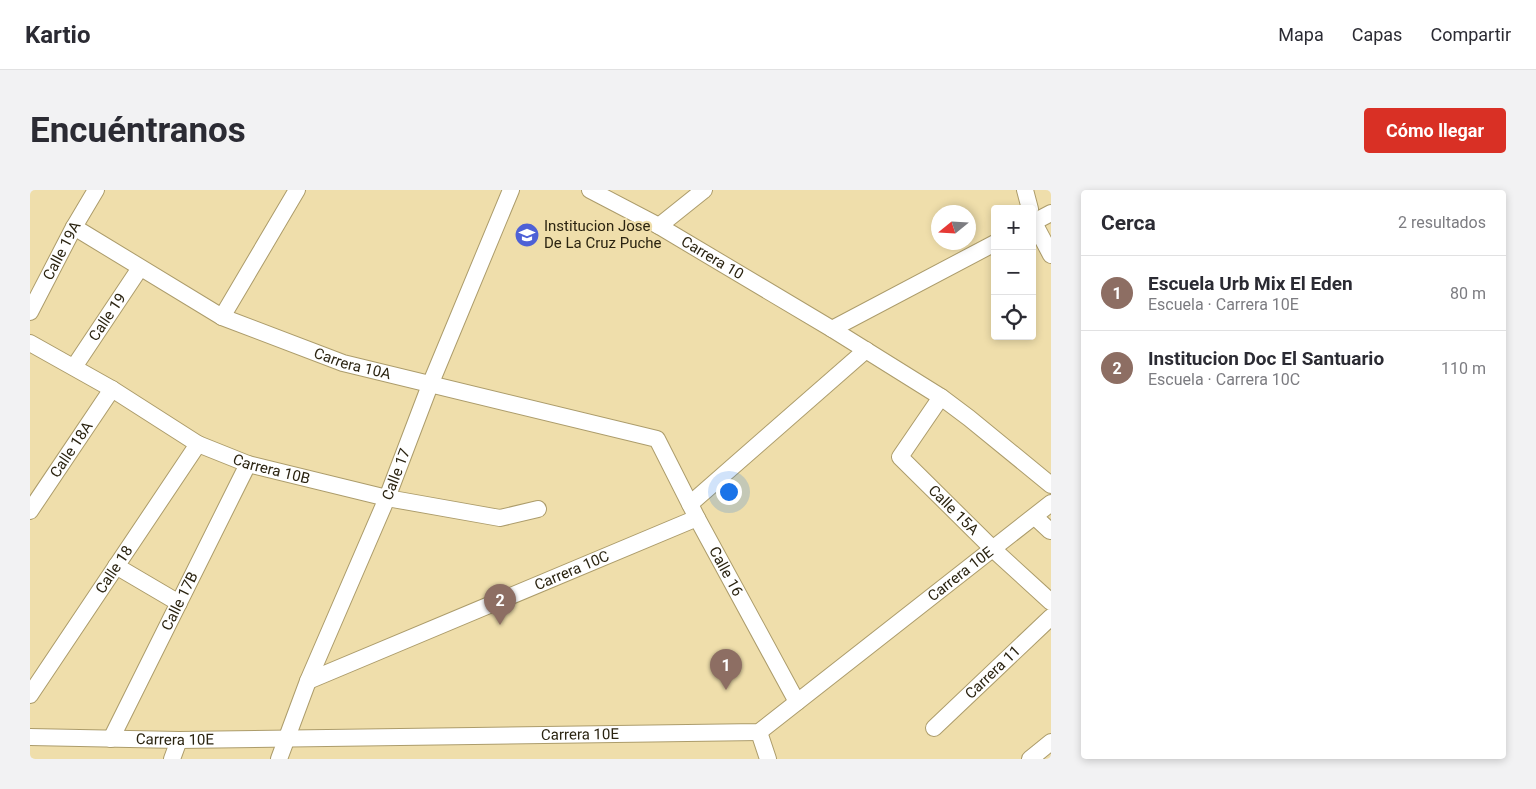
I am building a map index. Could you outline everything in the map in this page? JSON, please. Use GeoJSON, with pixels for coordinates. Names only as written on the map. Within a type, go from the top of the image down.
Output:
{"type":"FeatureCollection","features":[{"type":"Feature","properties":{"kind":"street","name":"Calle 19A"},"geometry":{"type":"LineString","coordinates":[[30,312],[74,227],[96,190]]}},
{"type":"Feature","properties":{"kind":"street"},"geometry":{"type":"LineString","coordinates":[[222,317],[297,190]]}},
{"type":"Feature","properties":{"kind":"street","name":"Calle 17"},"geometry":{"type":"LineString","coordinates":[[279,759],[308,682],[387,498],[430,385],[511,190]]}},
{"type":"Feature","properties":{"kind":"street","name":"Carrera 10"},"geometry":{"type":"LineString","coordinates":[[590,190],[659,226],[866,350],[969,418],[1051,485]]}},
{"type":"Feature","properties":{"kind":"street"},"geometry":{"type":"LineString","coordinates":[[659,226],[704,190]]}},
{"type":"Feature","properties":{"kind":"street"},"geometry":{"type":"LineString","coordinates":[[1025,190],[1029,205]]}},
{"type":"Feature","properties":{"kind":"street"},"geometry":{"type":"LineString","coordinates":[[1036,217],[1051,213]]}},
{"type":"Feature","properties":{"kind":"street"},"geometry":{"type":"LineString","coordinates":[[1036,226],[1051,255]]}},
{"type":"Feature","properties":{"kind":"street","name":"Carrera 10A"},"geometry":{"type":"LineString","coordinates":[[74,227],[222,317],[343,363],[657,440]]}},
{"type":"Feature","properties":{"kind":"street"},"geometry":{"type":"LineString","coordinates":[[832,329],[991,245]]}},
{"type":"Feature","properties":{"kind":"street","name":"Calle 19"},"geometry":{"type":"LineString","coordinates":[[74,367],[140,268]]}},
{"type":"Feature","properties":{"kind":"street","name":"Carrera 10B"},"geometry":{"type":"LineString","coordinates":[[30,343],[112,389],[198,444],[248,464],[387,498],[500,518],[538,509]]}},
{"type":"Feature","properties":{"kind":"street","name":"Carrera 10C"},"geometry":{"type":"LineString","coordinates":[[308,682],[693,511],[866,350]]}},
{"type":"Feature","properties":{"kind":"street","name":"Calle 18A"},"geometry":{"type":"LineString","coordinates":[[30,511],[112,389]]}},
{"type":"Feature","properties":{"kind":"street","name":"Calle 15A"},"geometry":{"type":"LineString","coordinates":[[941,398],[900,458],[994,550],[1051,602]]}},
{"type":"Feature","properties":{"kind":"street","name":"Calle 16"},"geometry":{"type":"LineString","coordinates":[[657,440],[693,511],[797,702]]}},
{"type":"Feature","properties":{"kind":"street","name":"Calle 18"},"geometry":{"type":"LineString","coordinates":[[30,695],[198,444]]}},
{"type":"Feature","properties":{"kind":"street","name":"Calle 17B"},"geometry":{"type":"LineString","coordinates":[[111,739],[248,464]]}},
{"type":"Feature","properties":{"kind":"street","name":"Carrera 10E"},"geometry":{"type":"LineString","coordinates":[[30,737],[179,740],[759,732],[1051,504]]}},
{"type":"Feature","properties":{"kind":"street"},"geometry":{"type":"LineString","coordinates":[[1035,517],[1050,531]]}},
{"type":"Feature","properties":{"kind":"street"},"geometry":{"type":"LineString","coordinates":[[116,566],[179,602]]}},
{"type":"Feature","properties":{"kind":"street","name":"Carrera 11"},"geometry":{"type":"LineString","coordinates":[[934,728],[1051,617]]}},
{"type":"Feature","properties":{"kind":"street"},"geometry":{"type":"LineString","coordinates":[[759,732],[768,759]]}},
{"type":"Feature","properties":{"kind":"street"},"geometry":{"type":"LineString","coordinates":[[172,759],[179,740]]}},
{"type":"Feature","properties":{"kind":"street"},"geometry":{"type":"LineString","coordinates":[[1030,759],[1051,742]]}},
{"type":"Feature","properties":{"kind":"place","name":"Institucion Jose De La Cruz Puche"},"geometry":{"type":"Point","coordinates":[527,235]}},
{"type":"Feature","properties":{"kind":"place","name":"Institucion Doc El Santuario"},"geometry":{"type":"Point","coordinates":[500,625]}},
{"type":"Feature","properties":{"kind":"place","name":"Escuela Urb Mix El Eden"},"geometry":{"type":"Point","coordinates":[726,690]}}]}
